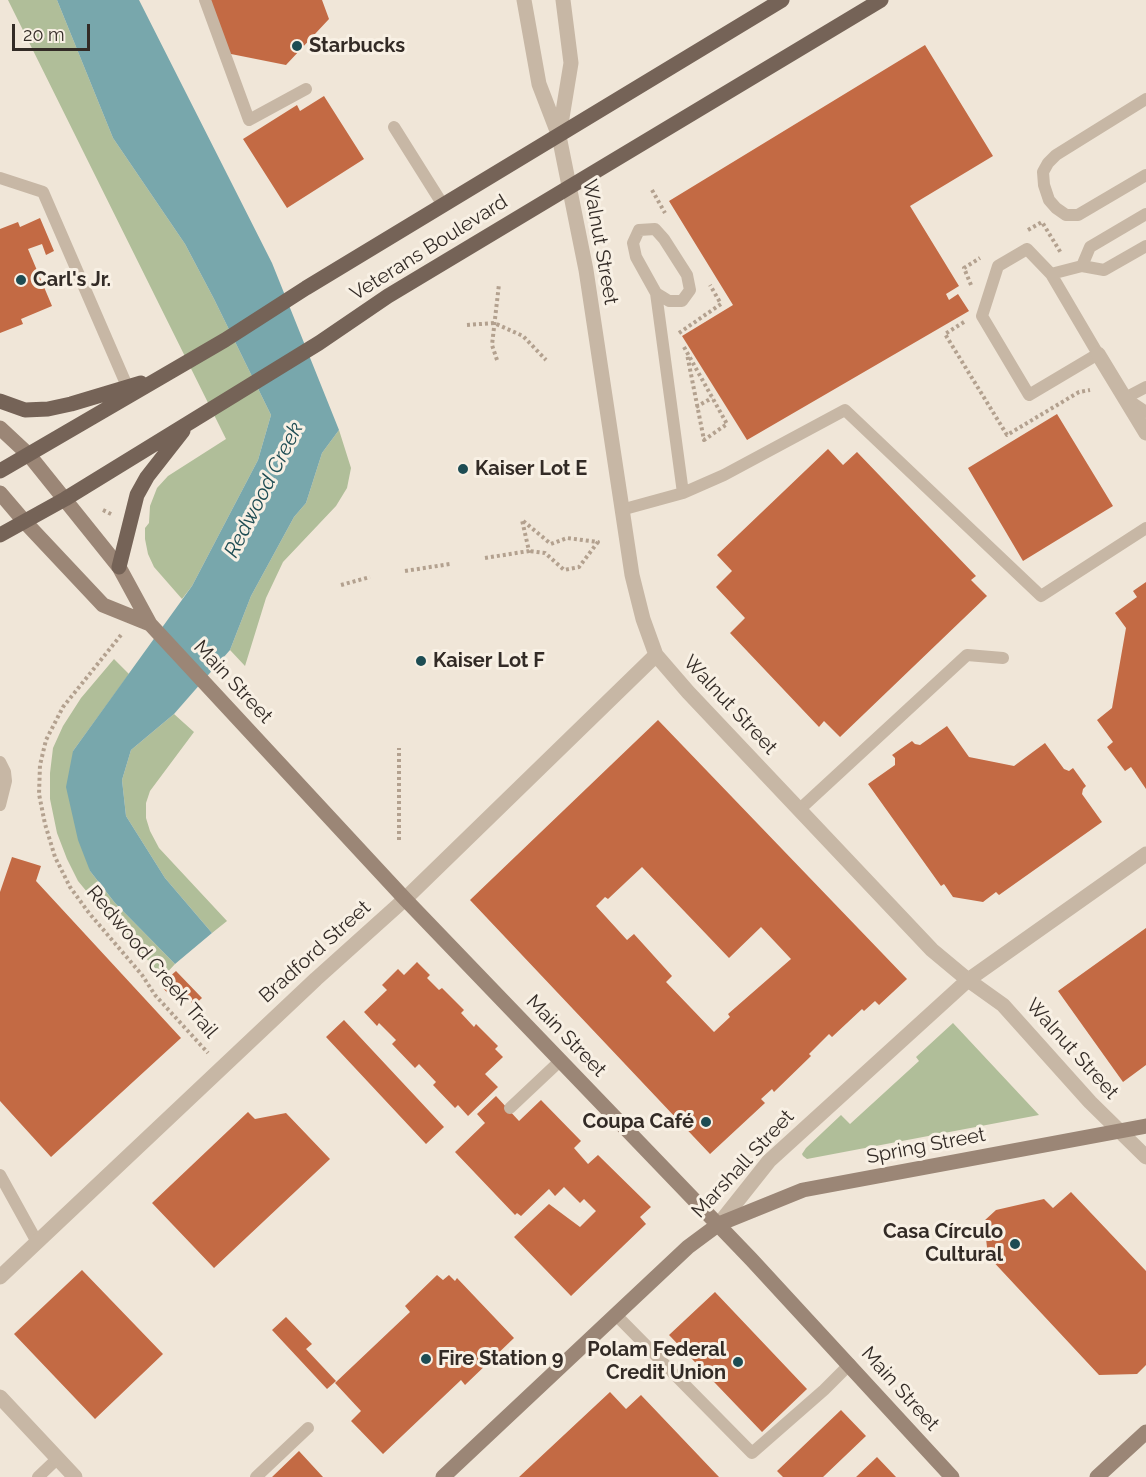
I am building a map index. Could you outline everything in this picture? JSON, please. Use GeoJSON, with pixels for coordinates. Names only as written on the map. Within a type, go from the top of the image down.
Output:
{"type":"FeatureCollection","features":[{"type":"Feature","properties":{"kind":"main road","name":"Veterans Boulevard"},"geometry":{"type":"LineString","coordinates":[[0,471],[225,340],[306,288],[782,0]]}},
{"type":"Feature","properties":{"kind":"main road","name":"Veterans Boulevard"},"geometry":{"type":"LineString","coordinates":[[0,535],[65,499],[319,343],[387,296],[881,0]]}},
{"type":"Feature","properties":{"kind":"main road"},"geometry":{"type":"LineString","coordinates":[[0,401],[25,410],[48,409],[158,379]]}},
{"type":"Feature","properties":{"kind":"main road"},"geometry":{"type":"LineString","coordinates":[[119,567],[138,495],[160,459],[191,422]]}},
{"type":"Feature","properties":{"kind":"street","name":"Walnut Street"},"geometry":{"type":"LineString","coordinates":[[524,0],[539,84],[559,136],[586,270],[632,575],[643,619],[656,655],[688,692],[932,950],[1003,1005],[1119,1132],[1146,1157]]}},
{"type":"Feature","properties":{"kind":"street","name":"Walnut Street"},"geometry":{"type":"LineString","coordinates":[[559,136],[572,63],[562,0]]}},
{"type":"Feature","properties":{"kind":"street"},"geometry":{"type":"LineString","coordinates":[[1098,354],[1146,433]]}},
{"type":"Feature","properties":{"kind":"street","name":"Main Street"},"geometry":{"type":"LineString","coordinates":[[0,428],[29,454],[119,567],[143,621],[223,702],[405,899],[719,1224],[952,1477]]}},
{"type":"Feature","properties":{"kind":"street","name":"Main Street"},"geometry":{"type":"LineString","coordinates":[[0,493],[103,605],[143,621]]}},
{"type":"Feature","properties":{"kind":"street","name":"Bradford Street"},"geometry":{"type":"LineString","coordinates":[[0,1277],[221,1068],[405,899],[656,655]]}},
{"type":"Feature","properties":{"kind":"street","name":"Marshall Street"},"geometry":{"type":"LineString","coordinates":[[442,1477],[688,1247],[719,1224],[769,1161],[968,980],[1146,854]]}},
{"type":"Feature","properties":{"kind":"street","name":"Spring Street"},"geometry":{"type":"LineString","coordinates":[[719,1224],[803,1190],[1146,1126]]}},
{"type":"Feature","properties":{"kind":"street"},"geometry":{"type":"LineString","coordinates":[[0,1397],[75,1477]]}},
{"type":"Feature","properties":{"kind":"street"},"geometry":{"type":"LineString","coordinates":[[1097,1477],[1146,1432]]}},
{"type":"Feature","properties":{"kind":"lane"},"geometry":{"type":"LineString","coordinates":[[206,0],[249,120],[306,89]]}},
{"type":"Feature","properties":{"kind":"lane"},"geometry":{"type":"LineString","coordinates":[[1146,99],[1056,155],[1043,172],[1049,200],[1066,215],[1078,215],[1146,175]]}},
{"type":"Feature","properties":{"kind":"lane"},"geometry":{"type":"LineString","coordinates":[[394,127],[443,206]]}},
{"type":"Feature","properties":{"kind":"lane"},"geometry":{"type":"LineString","coordinates":[[0,177],[43,192],[128,386]]}},
{"type":"Feature","properties":{"kind":"lane"},"geometry":{"type":"LineString","coordinates":[[1077,268],[1090,248],[1146,214]]}},
{"type":"Feature","properties":{"kind":"lane"},"geometry":{"type":"LineString","coordinates":[[656,292],[669,301],[682,301],[690,290],[687,275],[655,229],[639,230],[633,243],[636,257],[656,292],[683,493]]}},
{"type":"Feature","properties":{"kind":"lane"},"geometry":{"type":"LineString","coordinates":[[1051,274],[1077,268],[1104,270],[1146,246]]}},
{"type":"Feature","properties":{"kind":"lane"},"geometry":{"type":"LineString","coordinates":[[1027,249],[1051,274],[1098,354],[1029,395],[982,316],[998,266],[1027,249]]}},
{"type":"Feature","properties":{"kind":"lane"},"geometry":{"type":"LineString","coordinates":[[1146,387],[1125,398],[1146,412]]}},
{"type":"Feature","properties":{"kind":"lane"},"geometry":{"type":"LineString","coordinates":[[621,510],[683,493],[724,475],[845,410],[1041,596],[1146,528]]}},
{"type":"Feature","properties":{"kind":"lane"},"geometry":{"type":"LineString","coordinates":[[800,809],[967,655],[1003,658]]}},
{"type":"Feature","properties":{"kind":"lane"},"geometry":{"type":"LineString","coordinates":[[0,762],[6,781],[0,805]]}},
{"type":"Feature","properties":{"kind":"lane"},"geometry":{"type":"LineString","coordinates":[[510,1108],[561,1060]]}},
{"type":"Feature","properties":{"kind":"lane"},"geometry":{"type":"LineString","coordinates":[[0,1175],[37,1242]]}},
{"type":"Feature","properties":{"kind":"lane"},"geometry":{"type":"LineString","coordinates":[[616,1315],[752,1453],[850,1364]]}},
{"type":"Feature","properties":{"kind":"lane"},"geometry":{"type":"LineString","coordinates":[[255,1477],[308,1428]]}},
{"type":"Feature","properties":{"kind":"lane"},"geometry":{"type":"LineString","coordinates":[[38,1477],[58,1458]]}},
{"type":"Feature","properties":{"kind":"path"},"geometry":{"type":"LineString","coordinates":[[652,190],[669,219]]}},
{"type":"Feature","properties":{"kind":"path"},"geometry":{"type":"LineString","coordinates":[[1022,234],[1042,222],[1077,268]]}},
{"type":"Feature","properties":{"kind":"path"},"geometry":{"type":"LineString","coordinates":[[971,291],[971,281],[964,268],[983,256]]}},
{"type":"Feature","properties":{"kind":"path"},"geometry":{"type":"LineString","coordinates":[[677,334],[721,304],[704,276]]}},
{"type":"Feature","properties":{"kind":"path"},"geometry":{"type":"LineString","coordinates":[[497,360],[492,345],[499,284]]}},
{"type":"Feature","properties":{"kind":"path"},"geometry":{"type":"LineString","coordinates":[[971,318],[945,334],[1007,435],[1079,392],[1090,390]]}},
{"type":"Feature","properties":{"kind":"path"},"geometry":{"type":"LineString","coordinates":[[467,325],[494,323],[523,336],[546,360]]}},
{"type":"Feature","properties":{"kind":"path"},"geometry":{"type":"LineString","coordinates":[[682,344],[727,424],[704,440],[687,354]]}},
{"type":"Feature","properties":{"kind":"path"},"geometry":{"type":"LineString","coordinates":[[696,407],[712,398]]}},
{"type":"Feature","properties":{"kind":"path"},"geometry":{"type":"LineString","coordinates":[[103,510],[115,515]]}},
{"type":"Feature","properties":{"kind":"path"},"geometry":{"type":"LineString","coordinates":[[529,551],[522,520],[551,544]]}},
{"type":"Feature","properties":{"kind":"path"},"geometry":{"type":"LineString","coordinates":[[484,558],[529,551],[545,553],[564,570],[579,567],[598,543],[567,538],[551,544],[545,553]]}},
{"type":"Feature","properties":{"kind":"path"},"geometry":{"type":"LineString","coordinates":[[405,571],[450,564]]}},
{"type":"Feature","properties":{"kind":"path"},"geometry":{"type":"LineString","coordinates":[[341,585],[370,577]]}},
{"type":"Feature","properties":{"kind":"path","name":"Redwood Creek Trail"},"geometry":{"type":"LineString","coordinates":[[143,621],[108,649],[63,707],[46,740],[40,765],[39,794],[45,824],[56,857],[70,887],[142,975],[155,995],[221,1068]]}},
{"type":"Feature","properties":{"kind":"path"},"geometry":{"type":"LineString","coordinates":[[399,748],[399,840]]}},
{"type":"Feature","properties":{"kind":"green space"},"geometry":{"type":"Polygon","coordinates":[[[8,0],[57,0],[113,138],[185,244],[271,415],[258,460],[192,586],[182,599],[154,567],[148,554],[145,528],[149,523],[150,506],[157,488],[168,476],[226,439],[8,0]]]}},
{"type":"Feature","properties":{"kind":"green space"},"geometry":{"type":"Polygon","coordinates":[[[339,430],[351,468],[347,488],[336,506],[283,562],[266,598],[245,666],[230,650],[251,596],[294,517],[306,503],[322,453],[339,430]]]}},
{"type":"Feature","properties":{"kind":"green space"},"geometry":{"type":"Polygon","coordinates":[[[114,659],[129,674],[73,751],[90,871],[115,903],[175,964],[163,977],[78,881],[57,833],[50,799],[53,748],[63,726],[81,698],[114,659]]]}},
{"type":"Feature","properties":{"kind":"green space"},"geometry":{"type":"Polygon","coordinates":[[[174,714],[194,732],[150,791],[146,803],[146,818],[159,848],[227,921],[212,933],[165,878],[126,816],[122,780],[131,750],[174,714]]]}},
{"type":"Feature","properties":{"kind":"green space"},"geometry":{"type":"Polygon","coordinates":[[[953,1023],[1039,1115],[807,1159],[803,1156],[806,1148],[841,1115],[850,1124],[919,1061],[916,1057],[953,1023]]]}},
{"type":"Feature","properties":{"kind":"water","name":"Redwood Creek"},"geometry":{"type":"Polygon","coordinates":[[[57,0],[139,0],[272,263],[339,430],[322,453],[306,503],[294,517],[251,596],[230,650],[174,714],[131,750],[122,780],[126,816],[165,878],[212,933],[175,964],[115,903],[90,871],[78,840],[66,787],[73,751],[192,586],[258,460],[271,415],[185,244],[113,138],[57,0]]]}},
{"type":"Feature","properties":{"kind":"building"},"geometry":{"type":"Polygon","coordinates":[[[208,0],[322,0],[329,19],[286,65],[226,53],[208,0]]]}},
{"type":"Feature","properties":{"kind":"building"},"geometry":{"type":"Polygon","coordinates":[[[925,45],[993,156],[910,206],[959,286],[946,294],[949,300],[958,294],[969,311],[747,440],[682,336],[733,305],[669,201],[925,45]]]}},
{"type":"Feature","properties":{"kind":"building"},"geometry":{"type":"Polygon","coordinates":[[[324,96],[364,159],[287,208],[243,139],[297,105],[300,111],[324,96]]]}},
{"type":"Feature","properties":{"kind":"building","name":"Carl's Jr."},"geometry":{"type":"Polygon","coordinates":[[[40,218],[54,251],[46,255],[42,244],[28,249],[52,306],[21,319],[23,324],[0,333],[0,229],[18,222],[20,227],[40,218]]]}},
{"type":"Feature","properties":{"kind":"building"},"geometry":{"type":"Polygon","coordinates":[[[1057,414],[1113,506],[1023,561],[968,468],[1057,414]]]}},
{"type":"Feature","properties":{"kind":"building"},"geometry":{"type":"Polygon","coordinates":[[[828,449],[843,465],[857,452],[976,576],[971,580],[987,596],[840,737],[824,721],[819,727],[730,633],[745,618],[716,587],[732,571],[717,555],[828,449]]]}},
{"type":"Feature","properties":{"kind":"building"},"geometry":{"type":"Polygon","coordinates":[[[1146,582],[1146,789],[1131,767],[1125,771],[1107,747],[1113,742],[1097,720],[1112,708],[1126,628],[1115,613],[1137,597],[1133,591],[1146,582]]]}},
{"type":"Feature","properties":{"kind":"building"},"geometry":{"type":"Polygon","coordinates":[[[658,720],[907,979],[879,1005],[875,1001],[864,1011],[862,1009],[832,1037],[829,1034],[809,1054],[811,1056],[774,1092],[772,1089],[761,1099],[765,1103],[710,1154],[470,900],[658,720]],[[642,867],[608,899],[605,897],[596,906],[627,940],[634,934],[672,976],[666,982],[714,1032],[730,1017],[728,1014],[791,959],[761,927],[729,958],[642,867]]]}},
{"type":"Feature","properties":{"kind":"building"},"geometry":{"type":"Polygon","coordinates":[[[947,726],[969,757],[1014,766],[1045,743],[1064,769],[1069,771],[1073,768],[1086,786],[1082,794],[1102,822],[999,895],[996,892],[983,902],[953,897],[944,884],[941,886],[868,784],[895,765],[895,758],[892,755],[912,741],[920,745],[947,726]]]}},
{"type":"Feature","properties":{"kind":"building"},"geometry":{"type":"Polygon","coordinates":[[[12,857],[41,866],[36,881],[181,1038],[51,1157],[0,1101],[0,892],[12,857]]]}},
{"type":"Feature","properties":{"kind":"building"},"geometry":{"type":"Polygon","coordinates":[[[1146,928],[1146,1065],[1123,1082],[1058,991],[1146,928]]]}},
{"type":"Feature","properties":{"kind":"building"},"geometry":{"type":"Polygon","coordinates":[[[417,962],[430,975],[427,978],[439,990],[442,988],[464,1010],[461,1013],[474,1027],[476,1024],[498,1046],[495,1049],[503,1057],[485,1074],[498,1087],[468,1116],[458,1105],[455,1108],[433,1085],[436,1082],[419,1064],[415,1068],[392,1044],[396,1040],[379,1023],[377,1026],[364,1012],[387,990],[382,985],[398,969],[404,975],[417,962]]]}},
{"type":"Feature","properties":{"kind":"building"},"geometry":{"type":"Polygon","coordinates":[[[176,971],[202,998],[194,1005],[184,995],[177,1003],[160,985],[176,971]]]}},
{"type":"Feature","properties":{"kind":"building"},"geometry":{"type":"Polygon","coordinates":[[[344,1020],[444,1127],[426,1144],[326,1037],[344,1020]]]}},
{"type":"Feature","properties":{"kind":"building"},"geometry":{"type":"Polygon","coordinates":[[[496,1096],[519,1121],[541,1100],[581,1141],[574,1148],[588,1164],[598,1155],[651,1207],[640,1217],[646,1224],[571,1296],[514,1237],[549,1204],[580,1227],[596,1211],[584,1199],[580,1203],[564,1187],[555,1196],[549,1189],[521,1216],[517,1213],[515,1215],[455,1152],[485,1123],[477,1114],[496,1096]]]}},
{"type":"Feature","properties":{"kind":"building"},"geometry":{"type":"Polygon","coordinates":[[[248,1112],[255,1119],[286,1113],[330,1159],[214,1268],[152,1203],[248,1112]]]}},
{"type":"Feature","properties":{"kind":"building"},"geometry":{"type":"Polygon","coordinates":[[[1071,1192],[1146,1271],[1146,1365],[1137,1374],[1099,1375],[988,1256],[984,1221],[996,1210],[1044,1199],[1053,1208],[1071,1192]]]}},
{"type":"Feature","properties":{"kind":"building"},"geometry":{"type":"Polygon","coordinates":[[[82,1270],[163,1354],[95,1419],[14,1334],[82,1270]]]}},
{"type":"Feature","properties":{"kind":"building","name":"Fire Station 9"},"geometry":{"type":"Polygon","coordinates":[[[437,1275],[443,1280],[449,1275],[455,1281],[457,1278],[514,1338],[465,1385],[461,1380],[383,1454],[351,1421],[361,1411],[335,1383],[410,1312],[405,1306],[437,1275]]]}},
{"type":"Feature","properties":{"kind":"building","name":"Polam Federal Credit Union"},"geometry":{"type":"Polygon","coordinates":[[[715,1292],[807,1389],[762,1432],[669,1335],[715,1292]]]}},
{"type":"Feature","properties":{"kind":"building"},"geometry":{"type":"Polygon","coordinates":[[[286,1317],[312,1344],[306,1349],[336,1381],[327,1389],[272,1330],[286,1317]]]}},
{"type":"Feature","properties":{"kind":"building"},"geometry":{"type":"Polygon","coordinates":[[[610,1392],[626,1409],[641,1395],[719,1477],[519,1477],[610,1392]]]}},
{"type":"Feature","properties":{"kind":"building"},"geometry":{"type":"Polygon","coordinates":[[[841,1410],[866,1436],[823,1477],[783,1477],[777,1471],[841,1410]]]}},
{"type":"Feature","properties":{"kind":"building"},"geometry":{"type":"Polygon","coordinates":[[[299,1451],[323,1477],[272,1477],[299,1451]]]}},
{"type":"Feature","properties":{"kind":"building"},"geometry":{"type":"Polygon","coordinates":[[[877,1457],[896,1477],[856,1477],[877,1457]]]}},
{"type":"Feature","properties":{"kind":"place","name":"Starbucks"},"geometry":{"type":"Point","coordinates":[297,46]}},
{"type":"Feature","properties":{"kind":"place","name":"Carl's Jr."},"geometry":{"type":"Point","coordinates":[21,280]}},
{"type":"Feature","properties":{"kind":"place","name":"Kaiser Lot E"},"geometry":{"type":"Point","coordinates":[463,469]}},
{"type":"Feature","properties":{"kind":"place","name":"Kaiser Lot F"},"geometry":{"type":"Point","coordinates":[421,661]}},
{"type":"Feature","properties":{"kind":"place","name":"Coupa Café"},"geometry":{"type":"Point","coordinates":[706,1122]}},
{"type":"Feature","properties":{"kind":"place","name":"Casa Círculo Cultural"},"geometry":{"type":"Point","coordinates":[1015,1244]}},
{"type":"Feature","properties":{"kind":"place","name":"Fire Station 9"},"geometry":{"type":"Point","coordinates":[426,1359]}},
{"type":"Feature","properties":{"kind":"place","name":"Polam Federal Credit Union"},"geometry":{"type":"Point","coordinates":[738,1362]}}]}
